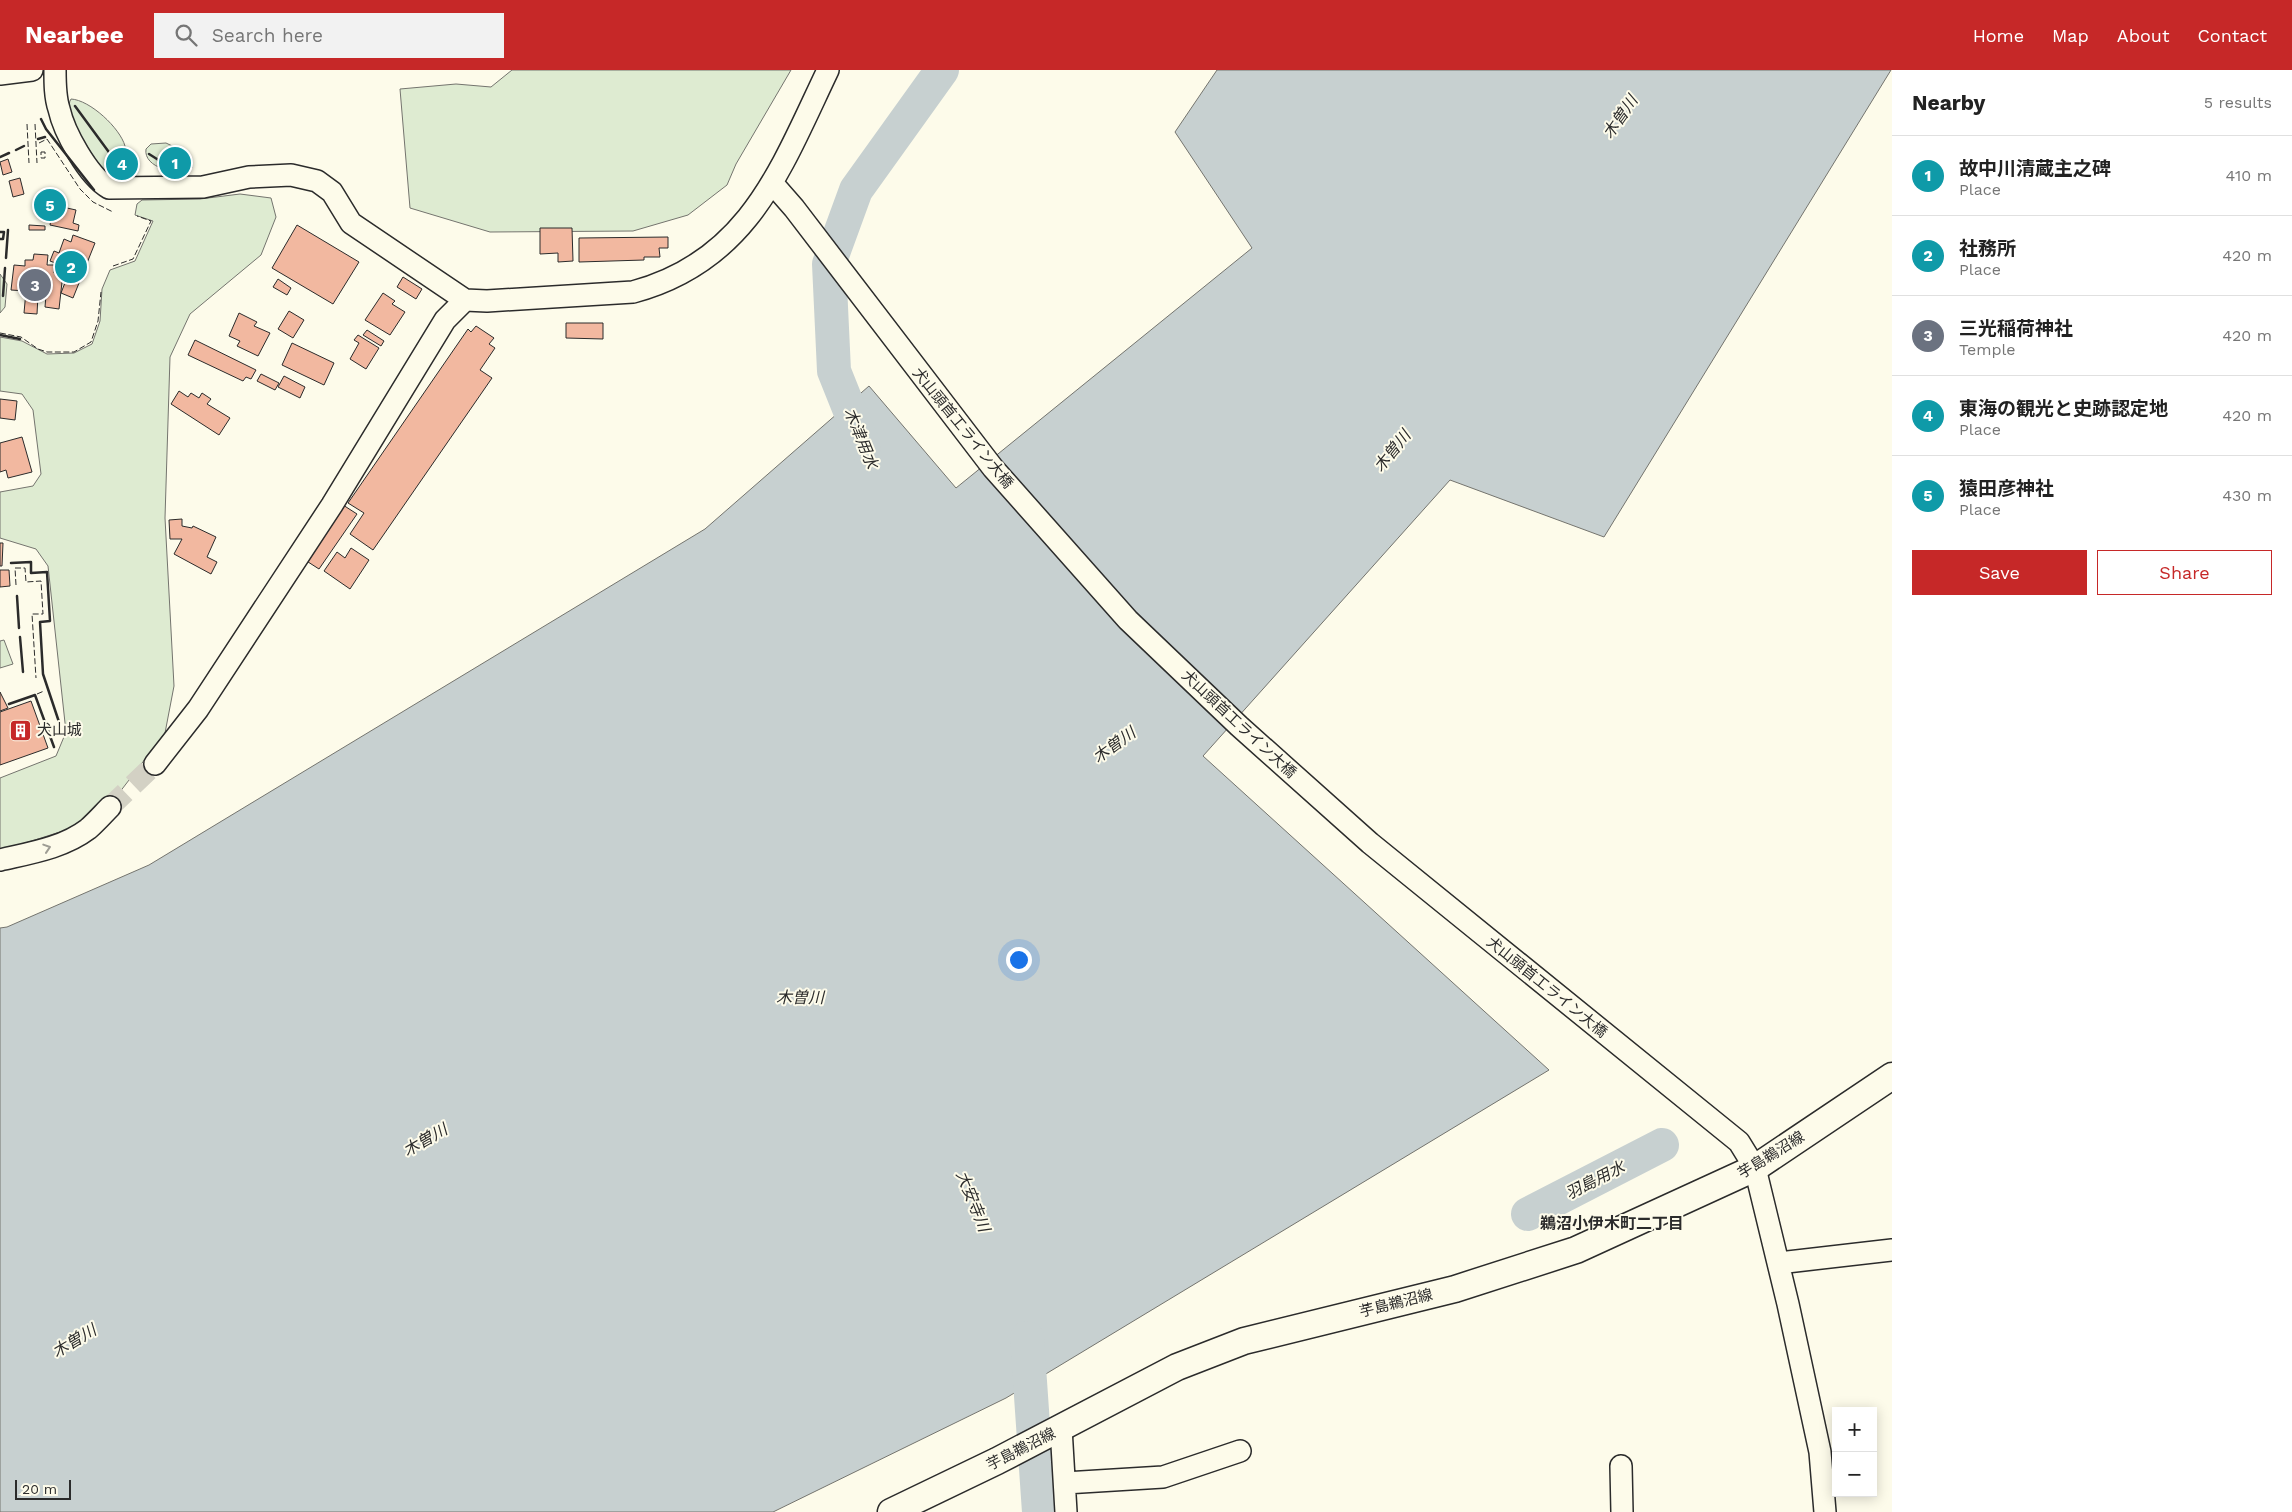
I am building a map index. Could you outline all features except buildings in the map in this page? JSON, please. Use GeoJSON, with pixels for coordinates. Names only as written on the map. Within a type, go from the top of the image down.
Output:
{"type":"FeatureCollection","features":[{"type":"Feature","properties":{"kind":"main road","name":"芋島鵜沼線"},"geometry":{"type":"LineString","coordinates":[[891,1512],[997,1462],[1177,1367],[1236,1344],[1454,1289],[1576,1250],[1755,1168],[1892,1076]]}},
{"type":"Feature","properties":{"kind":"street"},"geometry":{"type":"LineString","coordinates":[[0,74],[32,70]]}},
{"type":"Feature","properties":{"kind":"street"},"geometry":{"type":"LineString","coordinates":[[55,70],[59,110],[75,148],[100,183],[109,188],[203,187],[249,178],[291,175],[317,181],[332,192],[351,223],[465,300],[487,301],[614,294],[654,287],[714,254],[749,218],[773,184],[828,70]]}},
{"type":"Feature","properties":{"kind":"street","name":"犬山頭首工ライン大橋"},"geometry":{"type":"LineString","coordinates":[[773,184],[794,208],[993,468],[1128,620],[1239,726],[1370,843],[1607,1036],[1728,1130],[1740,1142],[1755,1168],[1778,1263],[1820,1452],[1825,1512]]}},
{"type":"Feature","properties":{"kind":"street"},"geometry":{"type":"LineString","coordinates":[[155,764],[198,709],[332,505],[445,320],[465,300]]}},
{"type":"Feature","properties":{"kind":"street"},"geometry":{"type":"LineString","coordinates":[[0,860],[48,849],[69,840],[88,829],[110,807]]}},
{"type":"Feature","properties":{"kind":"street"},"geometry":{"type":"LineString","coordinates":[[1778,1263],[1892,1250]]}},
{"type":"Feature","properties":{"kind":"street"},"geometry":{"type":"LineString","coordinates":[[1056,1431],[1065,1484],[1066,1512]]}},
{"type":"Feature","properties":{"kind":"street"},"geometry":{"type":"LineString","coordinates":[[1065,1484],[1163,1477],[1240,1451]]}},
{"type":"Feature","properties":{"kind":"street"},"geometry":{"type":"LineString","coordinates":[[1621,1466],[1622,1512]]}},
{"type":"Feature","properties":{"kind":"green space"},"geometry":{"type":"Polygon","coordinates":[[[512,70],[791,70],[736,164],[727,185],[688,215],[633,231],[490,232],[410,208],[400,89],[456,84],[491,87],[512,70]]]}},
{"type":"Feature","properties":{"kind":"green space"},"geometry":{"type":"Polygon","coordinates":[[[71,99],[87,104],[111,123],[117,131],[125,146],[125,177],[122,180],[106,176],[89,149],[71,115],[69,105],[71,99]]]}},
{"type":"Feature","properties":{"kind":"green space"},"geometry":{"type":"Polygon","coordinates":[[[166,143],[187,153],[191,158],[192,168],[171,171],[163,169],[150,161],[146,149],[151,144],[166,143]]]}},
{"type":"Feature","properties":{"kind":"green space"},"geometry":{"type":"Polygon","coordinates":[[[240,194],[271,198],[276,217],[261,255],[190,314],[170,357],[165,518],[174,686],[165,733],[116,797],[82,825],[0,851],[0,778],[56,756],[66,732],[48,566],[36,549],[0,538],[0,492],[33,486],[41,474],[33,410],[22,394],[0,391],[0,337],[22,341],[47,354],[74,353],[92,344],[100,321],[102,289],[110,270],[135,261],[153,221],[135,215],[137,204],[142,200],[200,199],[240,194]]]}},
{"type":"Feature","properties":{"kind":"green space"},"geometry":{"type":"Polygon","coordinates":[[[0,274],[7,284],[5,307],[0,313],[0,274]]]}},
{"type":"Feature","properties":{"kind":"green space"},"geometry":{"type":"Polygon","coordinates":[[[4,640],[13,664],[0,668],[0,641],[4,640]]]}},
{"type":"Feature","properties":{"kind":"water","name":"木曽川"},"geometry":{"type":"Polygon","coordinates":[[[1217,70],[1891,70],[1604,537],[1450,480],[1203,756],[1549,1070],[1006,1398],[773,1512],[0,1512],[0,928],[7,927],[149,865],[705,529],[869,386],[956,488],[1252,248],[1175,132],[1217,70]]]}},
{"type":"Feature","properties":{"kind":"waterway","name":"木津用水"},"geometry":{"type":"LineString","coordinates":[[864,446],[834,371],[829,264],[856,190],[942,70]]}},
{"type":"Feature","properties":{"kind":"waterway","name":"羽島用水"},"geometry":{"type":"LineString","coordinates":[[1528,1214],[1662,1145]]}},
{"type":"Feature","properties":{"kind":"waterway","name":"大安寺川"},"geometry":{"type":"LineString","coordinates":[[1027,1338],[1039,1512]]}},
{"type":"Feature","properties":{"kind":"tunnel"},"geometry":{"type":"LineString","coordinates":[[110,807],[155,764]]}},
{"type":"Feature","properties":{"kind":"fence"},"geometry":{"type":"LineString","coordinates":[[27,124],[29,163]]}},
{"type":"Feature","properties":{"kind":"fence"},"geometry":{"type":"LineString","coordinates":[[35,124],[37,163]]}},
{"type":"Feature","properties":{"kind":"fence"},"geometry":{"type":"LineString","coordinates":[[39,143],[47,139],[80,189],[93,202],[113,212]]}},
{"type":"Feature","properties":{"kind":"fence"},"geometry":{"type":"LineString","coordinates":[[41,152],[45,152],[45,158],[41,158],[41,152]]}},
{"type":"Feature","properties":{"kind":"fence"},"geometry":{"type":"LineString","coordinates":[[113,266],[133,259],[151,221],[137,216]]}},
{"type":"Feature","properties":{"kind":"fence"},"geometry":{"type":"LineString","coordinates":[[0,333],[21,337],[38,349],[47,352],[74,352],[91,342],[98,321],[101,292]]}},
{"type":"Feature","properties":{"kind":"fence"},"geometry":{"type":"LineString","coordinates":[[16,585],[15,568],[25,568],[26,582],[41,581],[43,614],[32,614],[36,678]]}},
{"type":"Feature","properties":{"kind":"fence"},"geometry":{"type":"LineString","coordinates":[[37,694],[44,691]]}},
{"type":"Feature","properties":{"kind":"wall"},"geometry":{"type":"LineString","coordinates":[[75,106],[111,155],[122,162]]}},
{"type":"Feature","properties":{"kind":"wall"},"geometry":{"type":"LineString","coordinates":[[41,119],[46,129],[94,190]]}},
{"type":"Feature","properties":{"kind":"wall"},"geometry":{"type":"LineString","coordinates":[[38,139],[45,137]]}},
{"type":"Feature","properties":{"kind":"wall"},"geometry":{"type":"LineString","coordinates":[[16,150],[24,146]]}},
{"type":"Feature","properties":{"kind":"wall"},"geometry":{"type":"LineString","coordinates":[[0,157],[9,153]]}},
{"type":"Feature","properties":{"kind":"wall"},"geometry":{"type":"LineString","coordinates":[[149,154],[168,166]]}},
{"type":"Feature","properties":{"kind":"wall"},"geometry":{"type":"LineString","coordinates":[[6,258],[8,230]]}},
{"type":"Feature","properties":{"kind":"wall"},"geometry":{"type":"LineString","coordinates":[[0,232],[4,232],[3,239],[0,239]]}},
{"type":"Feature","properties":{"kind":"wall"},"geometry":{"type":"LineString","coordinates":[[3,296],[5,268]]}},
{"type":"Feature","properties":{"kind":"wall"},"geometry":{"type":"LineString","coordinates":[[0,335],[20,339]]}},
{"type":"Feature","properties":{"kind":"wall"},"geometry":{"type":"LineString","coordinates":[[11,563],[31,562],[31,573],[47,572],[50,621],[40,622],[43,674],[59,722]]}},
{"type":"Feature","properties":{"kind":"wall"},"geometry":{"type":"LineString","coordinates":[[17,596],[19,628]]}},
{"type":"Feature","properties":{"kind":"wall"},"geometry":{"type":"LineString","coordinates":[[20,637],[23,672]]}},
{"type":"Feature","properties":{"kind":"wall"},"geometry":{"type":"LineString","coordinates":[[9,704],[35,695],[54,747]]}},
{"type":"Feature","properties":{"kind":"place","name":"故中川清蔵主之碑"},"geometry":{"type":"Point","coordinates":[175,163]}},
{"type":"Feature","properties":{"kind":"place","name":"東海の観光と史跡認定地"},"geometry":{"type":"Point","coordinates":[122,164]}},
{"type":"Feature","properties":{"kind":"place","name":"猿田彦神社"},"geometry":{"type":"Point","coordinates":[50,205]}},
{"type":"Feature","properties":{"kind":"place","name":"社務所"},"geometry":{"type":"Point","coordinates":[71,267]}},
{"type":"Feature","properties":{"kind":"place","name":"三光稲荷神社"},"geometry":{"type":"Point","coordinates":[35,285]}},
{"type":"Feature","properties":{"kind":"place","name":"犬山城"},"geometry":{"type":"Point","coordinates":[21,730]}},
{"type":"Feature","properties":{"kind":"district","name":"鵜沼小伊木町二丁目"},"geometry":{"type":"Point","coordinates":[1612,1223]}}]}
